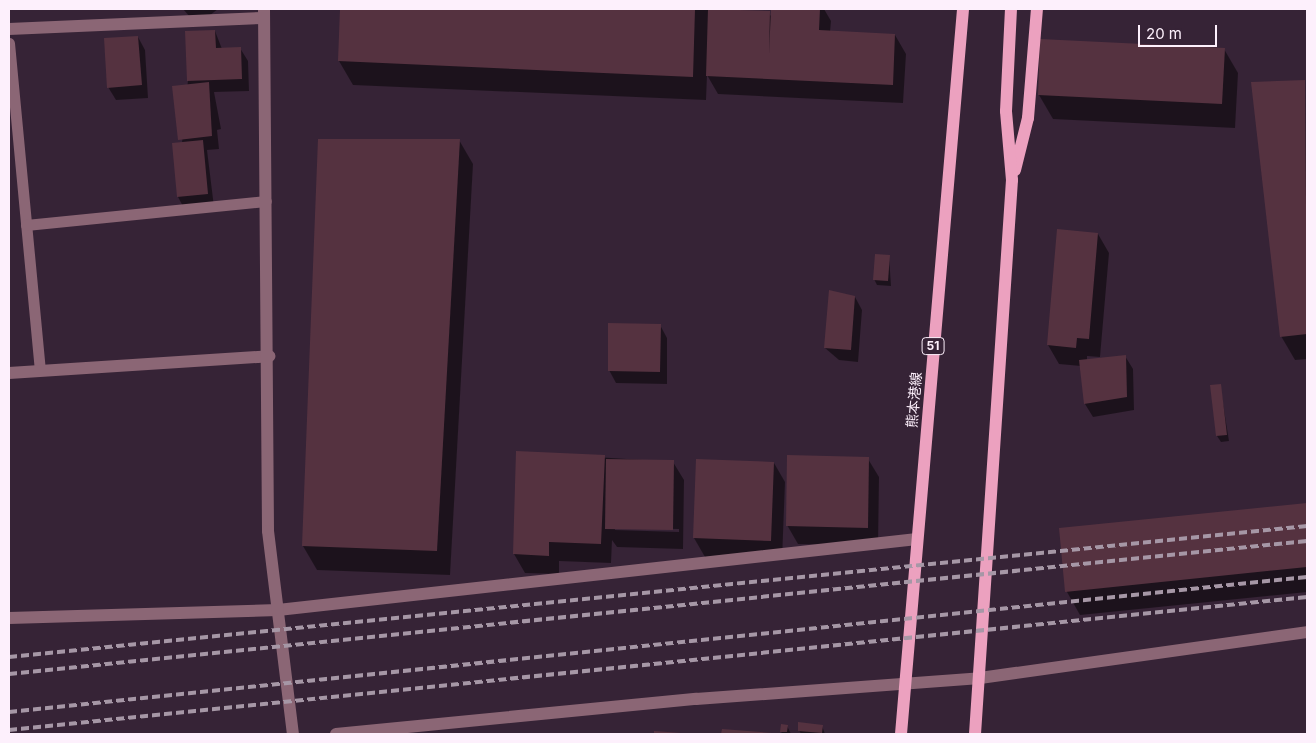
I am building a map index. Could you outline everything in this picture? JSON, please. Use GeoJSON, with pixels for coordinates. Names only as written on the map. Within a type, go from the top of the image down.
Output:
{"type":"FeatureCollection","features":[{"type":"Feature","properties":{"kind":"main road","name":"熊本港線"},"geometry":{"type":"LineString","coordinates":[[902,734],[963,9]]}},
{"type":"Feature","properties":{"kind":"main road"},"geometry":{"type":"LineString","coordinates":[[975,734],[1012,180],[1006,111],[1011,9]]}},
{"type":"Feature","properties":{"kind":"main road"},"geometry":{"type":"LineString","coordinates":[[1012,180],[1028,118],[1037,9]]}},
{"type":"Feature","properties":{"kind":"street"},"geometry":{"type":"LineString","coordinates":[[9,30],[264,13],[269,356],[268,531],[293,734]]}},
{"type":"Feature","properties":{"kind":"street"},"geometry":{"type":"LineString","coordinates":[[9,373],[269,356]]}},
{"type":"Feature","properties":{"kind":"street"},"geometry":{"type":"LineString","coordinates":[[9,618],[278,610],[917,539]]}},
{"type":"Feature","properties":{"kind":"street"},"geometry":{"type":"LineString","coordinates":[[336,734],[905,683],[980,678],[1307,632]]}},
{"type":"Feature","properties":{"kind":"lane"},"geometry":{"type":"LineString","coordinates":[[9,43],[40,370]]}},
{"type":"Feature","properties":{"kind":"lane"},"geometry":{"type":"LineString","coordinates":[[26,225],[266,201]]}},
{"type":"Feature","properties":{"kind":"building"},"geometry":{"type":"Polygon","coordinates":[[[340,9],[695,9],[693,77],[338,61],[340,9]]]}},
{"type":"Feature","properties":{"kind":"building"},"geometry":{"type":"Polygon","coordinates":[[[708,9],[770,11],[769,54],[771,9],[820,9],[819,30],[895,34],[893,85],[706,76],[708,9]]]}},
{"type":"Feature","properties":{"kind":"building"},"geometry":{"type":"Polygon","coordinates":[[[215,30],[216,48],[241,47],[242,79],[187,81],[185,31],[215,30]]]}},
{"type":"Feature","properties":{"kind":"building"},"geometry":{"type":"Polygon","coordinates":[[[138,36],[142,85],[107,88],[104,38],[138,36]]]}},
{"type":"Feature","properties":{"kind":"building"},"geometry":{"type":"Polygon","coordinates":[[[1040,39],[1225,48],[1222,104],[1038,95],[1040,39]]]}},
{"type":"Feature","properties":{"kind":"building"},"geometry":{"type":"Polygon","coordinates":[[[1305,80],[1307,334],[1280,337],[1251,82],[1305,80]]]}},
{"type":"Feature","properties":{"kind":"building"},"geometry":{"type":"Polygon","coordinates":[[[209,82],[212,136],[178,140],[172,86],[209,82]]]}},
{"type":"Feature","properties":{"kind":"building"},"geometry":{"type":"Polygon","coordinates":[[[318,139],[460,139],[437,551],[302,546],[318,139]]]}},
{"type":"Feature","properties":{"kind":"building"},"geometry":{"type":"Polygon","coordinates":[[[203,140],[208,194],[177,197],[172,143],[203,140]]]}},
{"type":"Feature","properties":{"kind":"building"},"geometry":{"type":"Polygon","coordinates":[[[1057,229],[1098,233],[1089,339],[1077,338],[1076,348],[1047,345],[1057,229]]]}},
{"type":"Feature","properties":{"kind":"building"},"geometry":{"type":"Polygon","coordinates":[[[875,254],[890,255],[888,281],[873,280],[875,254]]]}},
{"type":"Feature","properties":{"kind":"building"},"geometry":{"type":"Polygon","coordinates":[[[829,290],[855,296],[851,350],[824,348],[829,290]]]}},
{"type":"Feature","properties":{"kind":"building"},"geometry":{"type":"Polygon","coordinates":[[[608,323],[661,324],[660,372],[608,371],[608,323]]]}},
{"type":"Feature","properties":{"kind":"building"},"geometry":{"type":"Polygon","coordinates":[[[1126,355],[1127,397],[1084,404],[1079,360],[1126,355]]]}},
{"type":"Feature","properties":{"kind":"building"},"geometry":{"type":"Polygon","coordinates":[[[1221,384],[1227,435],[1216,436],[1210,385],[1221,384]]]}},
{"type":"Feature","properties":{"kind":"building"},"geometry":{"type":"Polygon","coordinates":[[[516,451],[605,455],[601,544],[549,542],[549,556],[513,554],[516,451]]]}},
{"type":"Feature","properties":{"kind":"building"},"geometry":{"type":"Polygon","coordinates":[[[787,455],[869,457],[868,528],[786,526],[787,455]]]}},
{"type":"Feature","properties":{"kind":"building"},"geometry":{"type":"Polygon","coordinates":[[[606,459],[674,460],[673,530],[605,529],[606,459]]]}},
{"type":"Feature","properties":{"kind":"building"},"geometry":{"type":"Polygon","coordinates":[[[696,459],[774,462],[771,541],[693,538],[696,459]]]}},
{"type":"Feature","properties":{"kind":"building"},"geometry":{"type":"Polygon","coordinates":[[[1307,503],[1307,567],[1065,592],[1059,528],[1307,503]]]}},
{"type":"Feature","properties":{"kind":"building"},"geometry":{"type":"Polygon","coordinates":[[[798,722],[823,725],[822,733],[798,731],[798,722]]]}},
{"type":"Feature","properties":{"kind":"building"},"geometry":{"type":"Polygon","coordinates":[[[781,724],[788,725],[787,732],[780,732],[781,724]]]}},
{"type":"Feature","properties":{"kind":"building"},"geometry":{"type":"Polygon","coordinates":[[[722,729],[772,733],[721,734],[722,729]]]}},
{"type":"Feature","properties":{"kind":"building"},"geometry":{"type":"Polygon","coordinates":[[[654,731],[681,733],[681,734],[654,734],[654,731]]]}},
{"type":"Feature","properties":{"kind":"railway"},"geometry":{"type":"LineString","coordinates":[[9,657],[1307,526]]}},
{"type":"Feature","properties":{"kind":"railway"},"geometry":{"type":"LineString","coordinates":[[9,674],[1307,541]]}},
{"type":"Feature","properties":{"kind":"railway"},"geometry":{"type":"LineString","coordinates":[[9,712],[1307,577]]}},
{"type":"Feature","properties":{"kind":"railway"},"geometry":{"type":"LineString","coordinates":[[9,730],[1307,597]]}}]}
